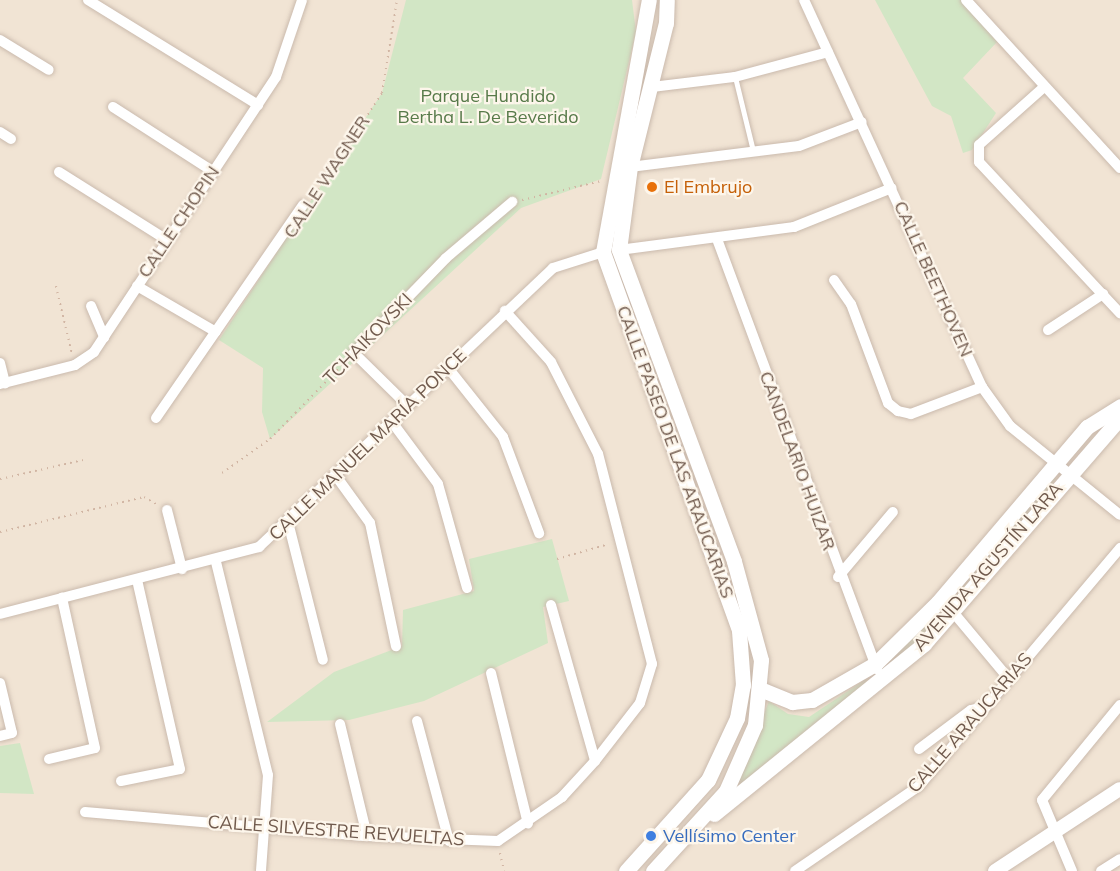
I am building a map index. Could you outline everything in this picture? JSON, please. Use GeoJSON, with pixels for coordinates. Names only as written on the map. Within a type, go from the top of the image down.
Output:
{"type":"FeatureCollection","features":[{"type":"Feature","properties":{"kind":"main road","name":"CALLE PASEO DE LAS ARAUCARIAS"},"geometry":{"type":"LineString","coordinates":[[626,871],[708,780],[737,718],[743,685],[740,630],[603,252],[615,177],[650,17],[649,0]]}},
{"type":"Feature","properties":{"kind":"main road","name":"CALLE PASEO DE LAS ARAUCARIAS"},"geometry":{"type":"LineString","coordinates":[[653,871],[706,819],[741,762],[760,689],[757,629],[619,250],[630,167],[652,87],[667,0]]}},
{"type":"Feature","properties":{"kind":"main road","name":"AVENIDA AGUSTÍN LARA"},"geometry":{"type":"LineString","coordinates":[[706,819],[746,793],[882,681],[953,612],[1064,469],[1100,415],[1120,406]]}},
{"type":"Feature","properties":{"kind":"main road","name":"AVENIDA AGUSTÍN LARA"},"geometry":{"type":"LineString","coordinates":[[760,689],[792,702],[812,700],[875,664],[938,602],[1064,469],[1120,418]]}},
{"type":"Feature","properties":{"kind":"main road"},"geometry":{"type":"LineString","coordinates":[[717,567],[734,561]]}},
{"type":"Feature","properties":{"kind":"street"},"geometry":{"type":"LineString","coordinates":[[88,0],[258,105]]}},
{"type":"Feature","properties":{"kind":"street","name":"CALLE CHOPIN"},"geometry":{"type":"LineString","coordinates":[[75,365],[104,337],[258,105],[286,54],[302,0]]}},
{"type":"Feature","properties":{"kind":"street","name":"CALLE BEETHOVEN"},"geometry":{"type":"LineString","coordinates":[[804,0],[862,122],[981,387],[1010,426],[1120,515]]}},
{"type":"Feature","properties":{"kind":"street"},"geometry":{"type":"LineString","coordinates":[[966,0],[1120,168]]}},
{"type":"Feature","properties":{"kind":"street"},"geometry":{"type":"LineString","coordinates":[[0,40],[49,70]]}},
{"type":"Feature","properties":{"kind":"street"},"geometry":{"type":"LineString","coordinates":[[652,87],[735,77],[828,52]]}},
{"type":"Feature","properties":{"kind":"street"},"geometry":{"type":"LineString","coordinates":[[1044,87],[976,154],[1120,313]]}},
{"type":"Feature","properties":{"kind":"street"},"geometry":{"type":"LineString","coordinates":[[113,107],[214,172]]}},
{"type":"Feature","properties":{"kind":"street"},"geometry":{"type":"LineString","coordinates":[[630,167],[754,154],[799,146],[862,122]]}},
{"type":"Feature","properties":{"kind":"street"},"geometry":{"type":"LineString","coordinates":[[0,132],[11,139]]}},
{"type":"Feature","properties":{"kind":"street"},"geometry":{"type":"LineString","coordinates":[[59,172],[168,240]]}},
{"type":"Feature","properties":{"kind":"street"},"geometry":{"type":"LineString","coordinates":[[619,250],[717,239],[794,227],[892,188]]}},
{"type":"Feature","properties":{"kind":"street","name":"TCHAIKOVSKI"},"geometry":{"type":"LineString","coordinates":[[354,353],[446,258],[512,202]]}},
{"type":"Feature","properties":{"kind":"street","name":"CALLE WAGNER"},"geometry":{"type":"LineString","coordinates":[[156,418],[307,203]]}},
{"type":"Feature","properties":{"kind":"street","name":"CANDELARIO HUIZAR"},"geometry":{"type":"LineString","coordinates":[[717,239],[838,577],[882,681]]}},
{"type":"Feature","properties":{"kind":"street","name":"CALLE MANUEL MARÍA PONCE"},"geometry":{"type":"LineString","coordinates":[[0,614],[216,562],[259,547],[449,369],[505,311],[553,268],[603,252]]}},
{"type":"Feature","properties":{"kind":"street"},"geometry":{"type":"LineString","coordinates":[[834,280],[851,304],[888,403],[898,411],[910,414],[981,387]]}},
{"type":"Feature","properties":{"kind":"street"},"geometry":{"type":"LineString","coordinates":[[137,286],[216,333]]}},
{"type":"Feature","properties":{"kind":"street"},"geometry":{"type":"LineString","coordinates":[[1048,330],[1103,294]]}},
{"type":"Feature","properties":{"kind":"street"},"geometry":{"type":"LineString","coordinates":[[91,306],[104,337]]}},
{"type":"Feature","properties":{"kind":"street","name":"CALLE SILVESTRE REVUELTAS"},"geometry":{"type":"LineString","coordinates":[[85,812],[264,825],[367,836],[449,841],[498,841],[528,824],[595,761],[640,703],[651,674],[598,454],[574,400],[551,362],[505,311]]}},
{"type":"Feature","properties":{"kind":"street"},"geometry":{"type":"LineString","coordinates":[[354,353],[408,406]]}},
{"type":"Feature","properties":{"kind":"street"},"geometry":{"type":"LineString","coordinates":[[0,363],[3,383],[75,365]]}},
{"type":"Feature","properties":{"kind":"street"},"geometry":{"type":"LineString","coordinates":[[449,369],[503,437],[539,533]]}},
{"type":"Feature","properties":{"kind":"street"},"geometry":{"type":"LineString","coordinates":[[392,422],[438,484],[467,588]]}},
{"type":"Feature","properties":{"kind":"street"},"geometry":{"type":"LineString","coordinates":[[336,476],[370,523],[396,646]]}},
{"type":"Feature","properties":{"kind":"street"},"geometry":{"type":"LineString","coordinates":[[167,510],[182,569]]}},
{"type":"Feature","properties":{"kind":"street"},"geometry":{"type":"LineString","coordinates":[[838,577],[893,512]]}},
{"type":"Feature","properties":{"kind":"street"},"geometry":{"type":"LineString","coordinates":[[288,522],[323,660]]}},
{"type":"Feature","properties":{"kind":"street","name":"CALLE ARAUCARIAS"},"geometry":{"type":"LineString","coordinates":[[795,871],[919,786],[1120,548]]}},
{"type":"Feature","properties":{"kind":"street"},"geometry":{"type":"LineString","coordinates":[[216,562],[268,775],[261,871]]}},
{"type":"Feature","properties":{"kind":"street"},"geometry":{"type":"LineString","coordinates":[[121,781],[180,769],[137,580]]}},
{"type":"Feature","properties":{"kind":"street"},"geometry":{"type":"LineString","coordinates":[[49,759],[95,748],[62,598]]}},
{"type":"Feature","properties":{"kind":"street"},"geometry":{"type":"LineString","coordinates":[[551,605],[595,761]]}},
{"type":"Feature","properties":{"kind":"street"},"geometry":{"type":"LineString","coordinates":[[953,612],[1010,679]]}},
{"type":"Feature","properties":{"kind":"street"},"geometry":{"type":"LineString","coordinates":[[491,673],[528,824]]}},
{"type":"Feature","properties":{"kind":"street"},"geometry":{"type":"LineString","coordinates":[[0,683],[12,733],[0,736]]}},
{"type":"Feature","properties":{"kind":"street"},"geometry":{"type":"LineString","coordinates":[[1072,871],[1042,809],[1045,790],[1120,705]]}},
{"type":"Feature","properties":{"kind":"street"},"geometry":{"type":"LineString","coordinates":[[919,748],[971,710],[987,706]]}},
{"type":"Feature","properties":{"kind":"street"},"geometry":{"type":"LineString","coordinates":[[417,721],[449,841]]}},
{"type":"Feature","properties":{"kind":"street"},"geometry":{"type":"LineString","coordinates":[[340,724],[367,836]]}},
{"type":"Feature","properties":{"kind":"street"},"geometry":{"type":"LineString","coordinates":[[995,871],[1120,789]]}},
{"type":"Feature","properties":{"kind":"street"},"geometry":{"type":"LineString","coordinates":[[1101,871],[1120,859]]}},
{"type":"Feature","properties":{"kind":"lane"},"geometry":{"type":"LineString","coordinates":[[735,77],[754,154]]}},
{"type":"Feature","properties":{"kind":"path","name":"CALLE WAGNER"},"geometry":{"type":"LineString","coordinates":[[307,203],[382,93],[398,0]]}},
{"type":"Feature","properties":{"kind":"path"},"geometry":{"type":"LineString","coordinates":[[512,202],[615,177]]}},
{"type":"Feature","properties":{"kind":"path"},"geometry":{"type":"LineString","coordinates":[[56,286],[75,365]]}},
{"type":"Feature","properties":{"kind":"path","name":"TCHAIKOVSKI"},"geometry":{"type":"LineString","coordinates":[[222,473],[270,439],[354,353]]}},
{"type":"Feature","properties":{"kind":"path"},"geometry":{"type":"LineString","coordinates":[[0,479],[83,460]]}},
{"type":"Feature","properties":{"kind":"path"},"geometry":{"type":"LineString","coordinates":[[0,532],[144,497],[167,510]]}},
{"type":"Feature","properties":{"kind":"path"},"geometry":{"type":"LineString","coordinates":[[557,559],[620,540]]}},
{"type":"Feature","properties":{"kind":"path"},"geometry":{"type":"LineString","coordinates":[[498,841],[504,871]]}},
{"type":"Feature","properties":{"kind":"shaded area"},"geometry":{"type":"Polygon","coordinates":[[[0,0],[1120,0],[1120,871],[0,871],[0,0]]]}},
{"type":"Feature","properties":{"kind":"green space","name":"Parque Hundido Bertha L. De Beverido"},"geometry":{"type":"Polygon","coordinates":[[[406,0],[632,0],[636,32],[601,179],[521,208],[270,439],[262,412],[263,368],[219,340],[382,93],[406,0]]]}},
{"type":"Feature","properties":{"kind":"green space"},"geometry":{"type":"Polygon","coordinates":[[[875,0],[965,0],[997,42],[963,78],[996,113],[972,150],[963,153],[951,116],[932,106],[875,0]]]}},
{"type":"Feature","properties":{"kind":"green space"},"geometry":{"type":"Polygon","coordinates":[[[1047,474],[1056,479],[989,564],[891,668],[887,659],[1047,474]]]}},
{"type":"Feature","properties":{"kind":"green space"},"geometry":{"type":"Polygon","coordinates":[[[552,539],[569,601],[543,607],[548,643],[424,701],[349,720],[267,722],[334,672],[402,646],[403,610],[474,591],[469,559],[552,539]]]}},
{"type":"Feature","properties":{"kind":"green space"},"geometry":{"type":"Polygon","coordinates":[[[866,679],[870,685],[731,797],[769,701],[788,714],[809,717],[866,679]]]}},
{"type":"Feature","properties":{"kind":"green space"},"geometry":{"type":"Polygon","coordinates":[[[20,743],[34,794],[0,793],[0,746],[20,743]]]}},
{"type":"Feature","properties":{"kind":"place","name":"El Embrujo"},"geometry":{"type":"Point","coordinates":[652,187]}},
{"type":"Feature","properties":{"kind":"place","name":"Vellísimo Center"},"geometry":{"type":"Point","coordinates":[651,836]}}]}
